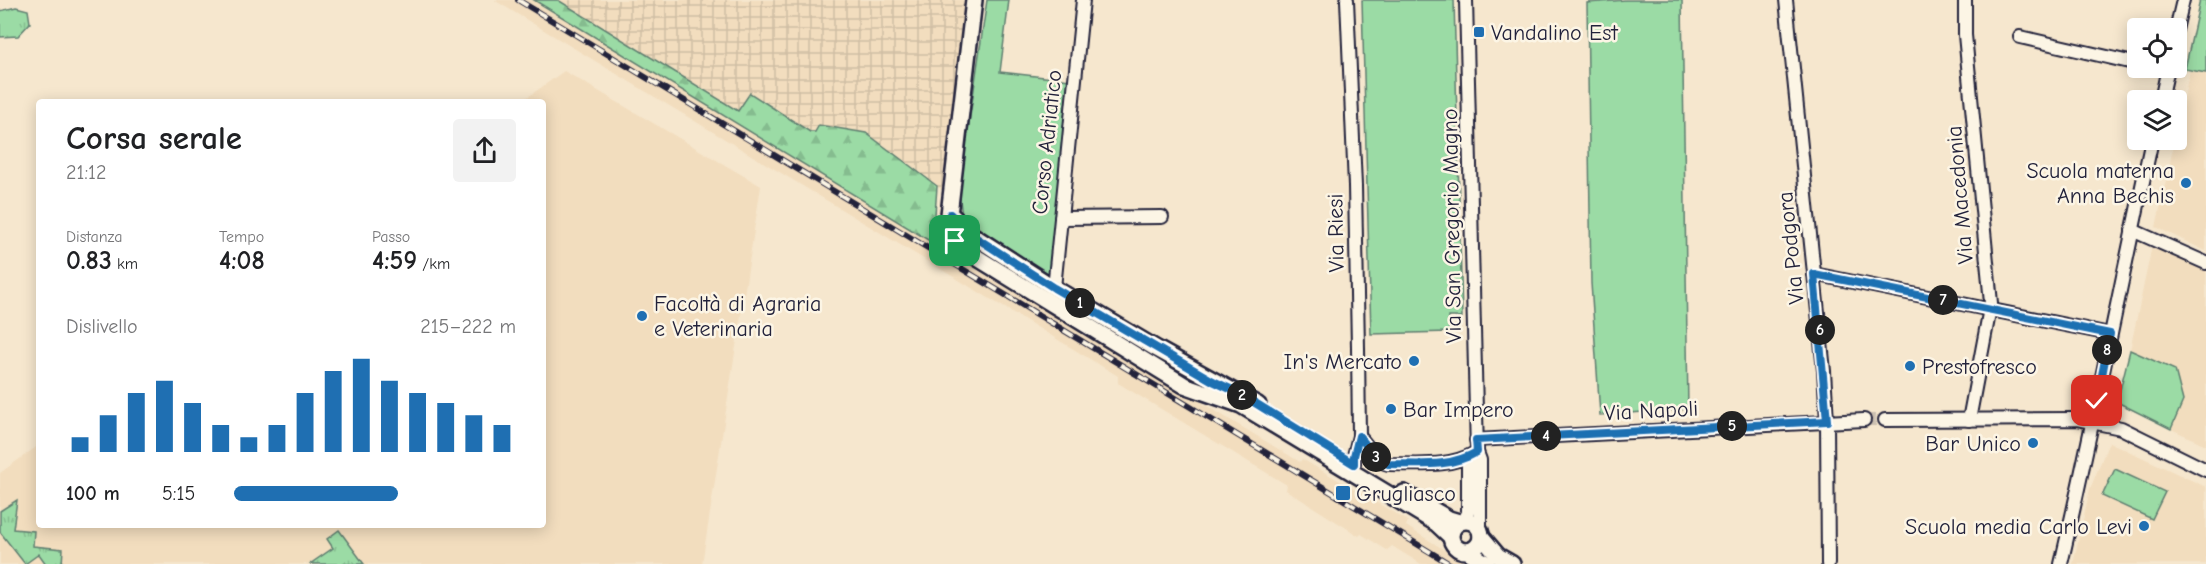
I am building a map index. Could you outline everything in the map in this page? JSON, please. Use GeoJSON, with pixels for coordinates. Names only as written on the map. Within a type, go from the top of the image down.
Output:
{"type":"FeatureCollection","features":[{"type":"Feature","properties":{"kind":"street"},"geometry":{"type":"LineString","coordinates":[[974,0],[951,191],[948,232],[955,241],[968,252],[1184,385],[1241,405],[1436,523],[1450,536],[1455,548],[1468,551],[1487,564]]}},
{"type":"Feature","properties":{"kind":"street","name":"Corso Adriatico"},"geometry":{"type":"LineString","coordinates":[[1054,288],[1083,0]]}},
{"type":"Feature","properties":{"kind":"street","name":"Via Riesi"},"geometry":{"type":"LineString","coordinates":[[1347,0],[1355,186],[1359,436],[1354,464]]}},
{"type":"Feature","properties":{"kind":"street","name":"Via San Gregorio Magno"},"geometry":{"type":"LineString","coordinates":[[1466,0],[1481,533]]}},
{"type":"Feature","properties":{"kind":"street","name":"Via Podgora"},"geometry":{"type":"LineString","coordinates":[[1786,0],[1827,421],[1828,564]]}},
{"type":"Feature","properties":{"kind":"street","name":"Via Macedonia"},"geometry":{"type":"LineString","coordinates":[[1965,0],[1965,35],[1990,309],[1969,420]]}},
{"type":"Feature","properties":{"kind":"street"},"geometry":{"type":"LineString","coordinates":[[2179,18],[2183,0]]}},
{"type":"Feature","properties":{"kind":"street"},"geometry":{"type":"LineString","coordinates":[[2019,38],[2127,62]]}},
{"type":"Feature","properties":{"kind":"street"},"geometry":{"type":"LineString","coordinates":[[2061,564],[2094,422],[2110,334],[2150,150]]}},
{"type":"Feature","properties":{"kind":"street"},"geometry":{"type":"LineString","coordinates":[[950,214],[972,235],[1054,288],[1203,376],[1239,393],[1449,519],[1474,523],[1498,556],[1512,564]]}},
{"type":"Feature","properties":{"kind":"street"},"geometry":{"type":"LineString","coordinates":[[1061,218],[1161,217]]}},
{"type":"Feature","properties":{"kind":"street"},"geometry":{"type":"LineString","coordinates":[[2133,230],[2206,263]]}},
{"type":"Feature","properties":{"kind":"street"},"geometry":{"type":"LineString","coordinates":[[1814,274],[2110,334]]}},
{"type":"Feature","properties":{"kind":"street"},"geometry":{"type":"LineString","coordinates":[[1885,420],[2077,419],[2121,428],[2206,470]]}},
{"type":"Feature","properties":{"kind":"street","name":"Via Napoli"},"geometry":{"type":"LineString","coordinates":[[1359,436],[1379,461],[1388,464],[1448,464],[1468,457],[1477,446],[1864,420]]}},
{"type":"Feature","properties":{"kind":"street","name":"Via San Gregorio Magno"},"geometry":{"type":"LineString","coordinates":[[1462,521],[1468,513],[1468,461],[1477,446]]}},
{"type":"Feature","properties":{"kind":"street"},"geometry":{"type":"LineString","coordinates":[[1450,536],[1452,528],[1462,521]]}},
{"type":"Feature","properties":{"kind":"street"},"geometry":{"type":"LineString","coordinates":[[1468,551],[1479,544],[1481,533]]}},
{"type":"Feature","properties":{"kind":"shaded area"},"geometry":{"type":"Polygon","coordinates":[[[494,0],[534,0],[935,244],[937,242],[947,248],[946,251],[1129,361],[1300,462],[1302,459],[1408,521],[1406,526],[1467,564],[1421,564],[1392,546],[1387,550],[1361,534],[1359,536],[1286,490],[1287,485],[1118,383],[1118,376],[494,0]]]}},
{"type":"Feature","properties":{"kind":"shaded area"},"geometry":{"type":"Polygon","coordinates":[[[558,0],[970,0],[943,191],[866,133],[810,133],[750,93],[739,112],[558,0]]]}},
{"type":"Feature","properties":{"kind":"shaded area","name":"Scuola materna Anna Bechis"},"geometry":{"type":"Polygon","coordinates":[[[2190,70],[2206,73],[2206,251],[2156,227],[2173,150],[2187,150],[2186,90],[2190,70]]]}},
{"type":"Feature","properties":{"kind":"shaded area","name":"Facoltà di Agraria e Veterinaria"},"geometry":{"type":"Polygon","coordinates":[[[564,71],[761,186],[702,564],[0,564],[0,473],[36,447],[36,528],[546,528],[546,99],[525,99],[564,71]]]}},
{"type":"Feature","properties":{"kind":"shaded area"},"geometry":{"type":"Polygon","coordinates":[[[2152,246],[2206,271],[2206,445],[2171,429],[2183,401],[2175,370],[2130,350],[2152,246]]]}},
{"type":"Feature","properties":{"kind":"shaded area","name":"Scuola media Carlo Levi"},"geometry":{"type":"Polygon","coordinates":[[[2109,442],[2206,487],[2206,564],[2073,564],[2090,489],[2109,442]]]}},
{"type":"Feature","properties":{"kind":"green space"},"geometry":{"type":"Polygon","coordinates":[[[534,0],[558,0],[738,111],[750,93],[810,132],[815,132],[819,125],[866,133],[937,186],[933,243],[534,0]]]}},
{"type":"Feature","properties":{"kind":"green space"},"geometry":{"type":"Polygon","coordinates":[[[987,0],[1009,0],[1000,72],[1070,80],[1051,277],[976,233],[962,216],[959,192],[987,0]]]}},
{"type":"Feature","properties":{"kind":"green space"},"geometry":{"type":"Polygon","coordinates":[[[1362,0],[1454,0],[1462,317],[1449,317],[1449,332],[1371,334],[1362,0]]]}},
{"type":"Feature","properties":{"kind":"green space"},"geometry":{"type":"Polygon","coordinates":[[[1682,0],[1688,409],[1600,415],[1591,283],[1587,3],[1682,0]]]}},
{"type":"Feature","properties":{"kind":"green space"},"geometry":{"type":"Polygon","coordinates":[[[2200,0],[2206,0],[2206,73],[2187,69],[2200,0]]]}},
{"type":"Feature","properties":{"kind":"green space"},"geometry":{"type":"Polygon","coordinates":[[[16,7],[28,10],[30,23],[18,36],[0,37],[0,11],[16,7]]]}},
{"type":"Feature","properties":{"kind":"green space"},"geometry":{"type":"Polygon","coordinates":[[[2130,350],[2175,370],[2183,401],[2171,429],[2117,402],[2130,350]]]}},
{"type":"Feature","properties":{"kind":"green space"},"geometry":{"type":"Polygon","coordinates":[[[2115,469],[2165,492],[2152,519],[2102,496],[2115,469]]]}},
{"type":"Feature","properties":{"kind":"green space"},"geometry":{"type":"Polygon","coordinates":[[[17,500],[13,529],[34,531],[33,546],[63,549],[62,564],[46,564],[39,554],[25,564],[0,532],[0,511],[17,500]]]}},
{"type":"Feature","properties":{"kind":"green space"},"geometry":{"type":"Polygon","coordinates":[[[339,530],[364,564],[310,564],[333,548],[327,539],[339,530]]]}},
{"type":"Feature","properties":{"kind":"tunnel"},"geometry":{"type":"LineString","coordinates":[[1864,420],[1885,420]]}},
{"type":"Feature","properties":{"kind":"railway"},"geometry":{"type":"LineString","coordinates":[[518,0],[1450,564]]}},
{"type":"Feature","properties":{"kind":"place","name":"Vandalino Est"},"geometry":{"type":"Point","coordinates":[1479,32]}},
{"type":"Feature","properties":{"kind":"place","name":"Scuola materna Anna Bechis"},"geometry":{"type":"Point","coordinates":[2186,183]}},
{"type":"Feature","properties":{"kind":"place","name":"Facoltà di Agraria e Veterinaria"},"geometry":{"type":"Point","coordinates":[642,316]}},
{"type":"Feature","properties":{"kind":"place","name":"In's Mercato"},"geometry":{"type":"Point","coordinates":[1414,361]}},
{"type":"Feature","properties":{"kind":"place","name":"Prestofresco"},"geometry":{"type":"Point","coordinates":[1910,366]}},
{"type":"Feature","properties":{"kind":"place","name":"Bar Impero"},"geometry":{"type":"Point","coordinates":[1391,409]}},
{"type":"Feature","properties":{"kind":"place","name":"Bar Unico"},"geometry":{"type":"Point","coordinates":[2033,443]}},
{"type":"Feature","properties":{"kind":"place","name":"Grugliasco"},"geometry":{"type":"Point","coordinates":[1343,493]}},
{"type":"Feature","properties":{"kind":"place","name":"Scuola media Carlo Levi"},"geometry":{"type":"Point","coordinates":[2144,526]}},
{"type":"Feature","properties":{"kind":"route"},"geometry":{"type":"LineString","coordinates":[[955,241],[948,232],[950,214],[963,229],[1054,288],[1157,350],[1239,393],[1354,464],[1359,436],[1379,461],[1388,464],[1448,464],[1477,452],[1476,440],[1827,421],[1814,274],[2110,334],[2097,401]]}}]}
